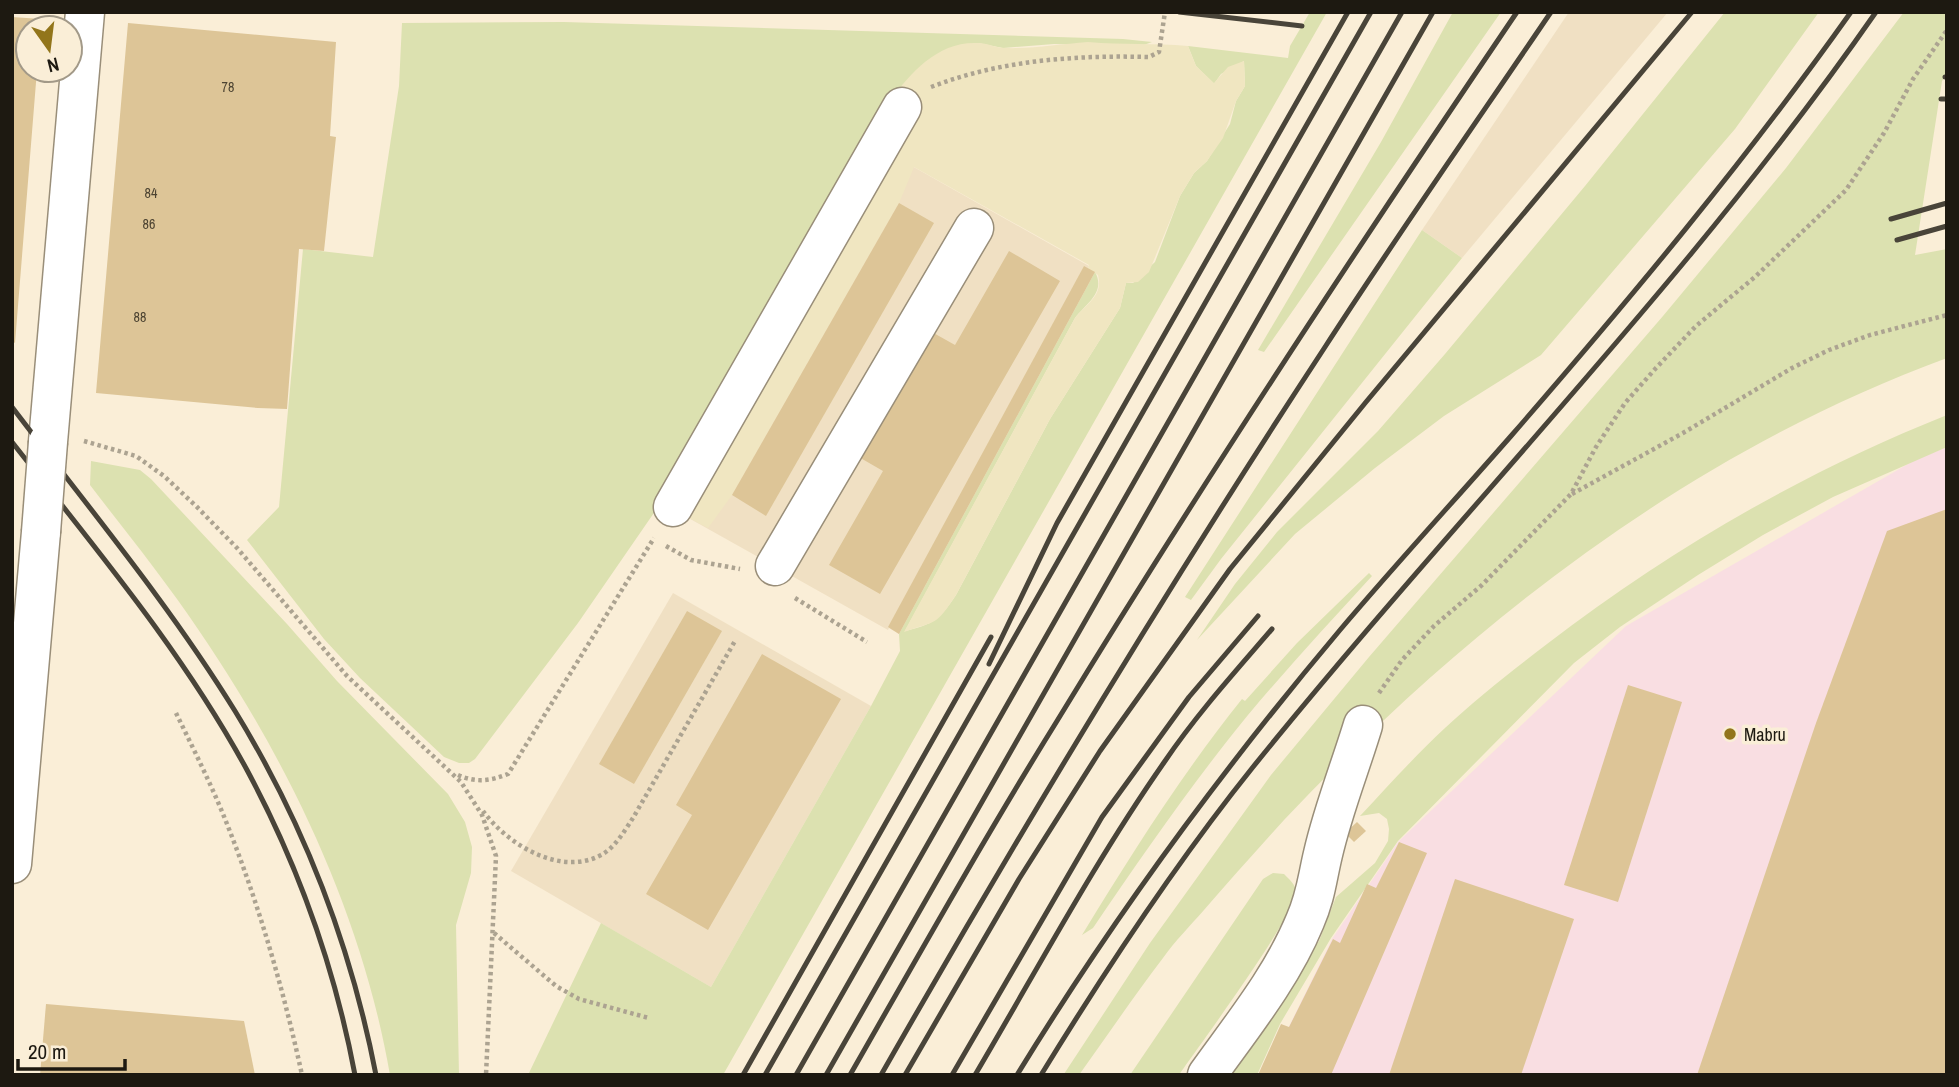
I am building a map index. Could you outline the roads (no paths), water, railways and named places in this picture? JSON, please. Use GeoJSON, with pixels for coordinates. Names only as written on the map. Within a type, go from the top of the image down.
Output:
{"type":"FeatureCollection","features":[{"type":"Feature","properties":{"kind":"street"},"geometry":{"type":"LineString","coordinates":[[12,864],[18,732],[41,532],[78,84]]}},
{"type":"Feature","properties":{"kind":"street"},"geometry":{"type":"LineString","coordinates":[[673,507],[902,107]]}},
{"type":"Feature","properties":{"kind":"street"},"geometry":{"type":"LineString","coordinates":[[771,573],[974,228]]}},
{"type":"Feature","properties":{"kind":"street"},"geometry":{"type":"LineString","coordinates":[[1207,1075],[1262,998],[1305,921],[1318,888],[1323,854],[1363,725]]}},
{"type":"Feature","properties":{"kind":"railway"},"geometry":{"type":"LineString","coordinates":[[1179,12],[1302,26]]}},
{"type":"Feature","properties":{"kind":"railway"},"geometry":{"type":"LineString","coordinates":[[989,664],[1057,523],[1348,12]]}},
{"type":"Feature","properties":{"kind":"railway"},"geometry":{"type":"LineString","coordinates":[[765,1075],[1371,12]]}},
{"type":"Feature","properties":{"kind":"railway"},"geometry":{"type":"LineString","coordinates":[[796,1075],[1402,12]]}},
{"type":"Feature","properties":{"kind":"railway"},"geometry":{"type":"LineString","coordinates":[[826,1075],[1433,12]]}},
{"type":"Feature","properties":{"kind":"railway"},"geometry":{"type":"LineString","coordinates":[[850,1075],[952,897],[1112,631],[1225,452],[1517,12]]}},
{"type":"Feature","properties":{"kind":"railway"},"geometry":{"type":"LineString","coordinates":[[881,1075],[1042,799],[1210,526],[1380,263],[1551,12]]}},
{"type":"Feature","properties":{"kind":"railway"},"geometry":{"type":"LineString","coordinates":[[905,1075],[1019,879],[1100,751],[1230,569],[1692,12]]}},
{"type":"Feature","properties":{"kind":"railway"},"geometry":{"type":"LineString","coordinates":[[1017,1075],[1130,902],[1253,737],[1340,630],[1643,281],[1729,175],[1851,12]]}},
{"type":"Feature","properties":{"kind":"railway"},"geometry":{"type":"LineString","coordinates":[[1041,1075],[1142,918],[1253,767],[1729,208],[1876,12]]}},
{"type":"Feature","properties":{"kind":"railway"},"geometry":{"type":"LineString","coordinates":[[1941,99],[1947,99]]}},
{"type":"Feature","properties":{"kind":"railway"},"geometry":{"type":"LineString","coordinates":[[1891,219],[1947,203]]}},
{"type":"Feature","properties":{"kind":"railway"},"geometry":{"type":"LineString","coordinates":[[1897,240],[1947,226]]}},
{"type":"Feature","properties":{"kind":"railway"},"geometry":{"type":"LineString","coordinates":[[12,407],[183,632],[260,753],[322,886],[353,979],[376,1075]]}},
{"type":"Feature","properties":{"kind":"railway"},"geometry":{"type":"LineString","coordinates":[[12,442],[166,642],[222,726],[247,770],[283,843],[313,918],[337,996],[355,1075]]}},
{"type":"Feature","properties":{"kind":"railway"},"geometry":{"type":"LineString","coordinates":[[952,1075],[1102,817],[1189,697],[1258,616]]}},
{"type":"Feature","properties":{"kind":"railway"},"geometry":{"type":"LineString","coordinates":[[975,1075],[1090,877],[1139,799],[1190,727],[1272,629]]}},
{"type":"Feature","properties":{"kind":"railway"},"geometry":{"type":"LineString","coordinates":[[743,1075],[991,637]]}},
{"type":"Feature","properties":{"kind":"place","name":"Mabru"},"geometry":{"type":"Point","coordinates":[1730,734]}}]}
